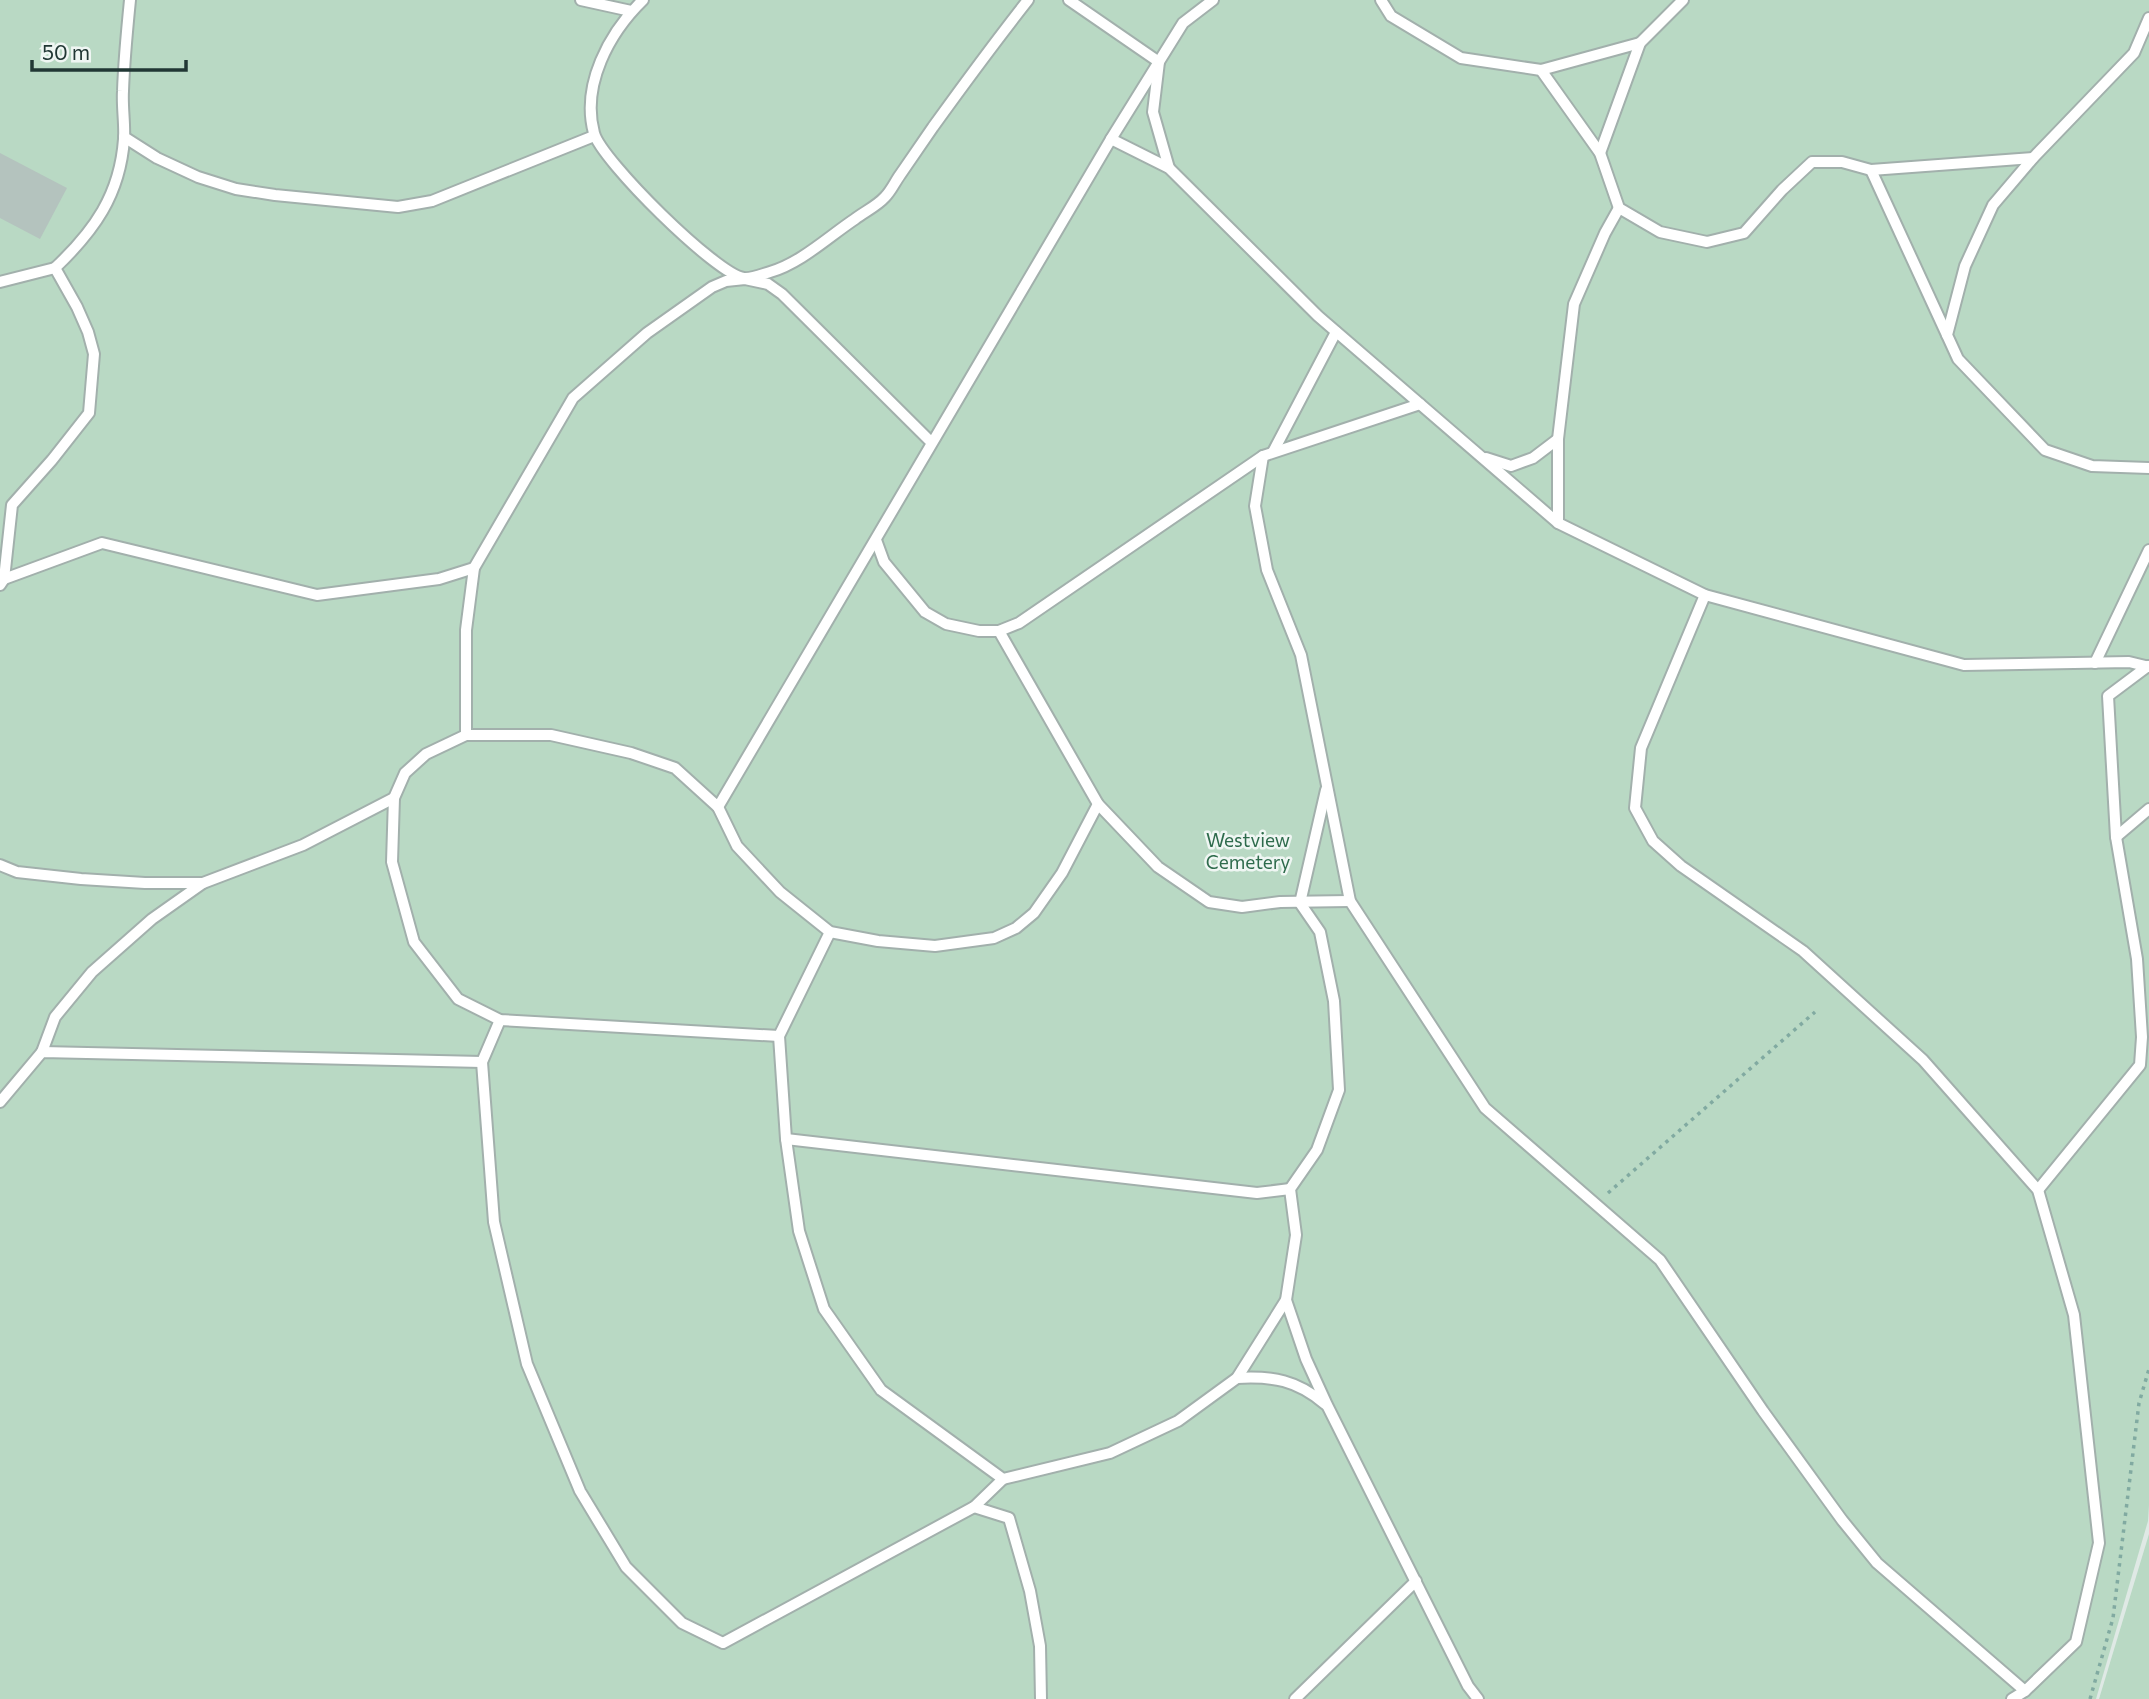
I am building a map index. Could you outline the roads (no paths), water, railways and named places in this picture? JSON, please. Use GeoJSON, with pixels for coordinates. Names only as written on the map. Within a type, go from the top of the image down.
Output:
{"type":"FeatureCollection","features":[{"type":"Feature","properties":{"kind":"lane"},"geometry":{"type":"LineString","coordinates":[[0,282],[55,268],[97,222],[110,198],[120,168],[124,137],[123,85],[130,0]]}},
{"type":"Feature","properties":{"kind":"lane"},"geometry":{"type":"LineString","coordinates":[[581,0],[631,11]]}},
{"type":"Feature","properties":{"kind":"lane"},"geometry":{"type":"LineString","coordinates":[[643,0],[631,11],[609,42],[599,65],[590,113],[594,136],[612,162],[714,262],[726,271],[768,284],[782,293],[931,442]]}},
{"type":"Feature","properties":{"kind":"lane"},"geometry":{"type":"LineString","coordinates":[[466,734],[466,630],[474,568],[573,398],[647,333],[687,303],[726,281],[772,272],[793,262],[885,198],[979,61],[1028,0]]}},
{"type":"Feature","properties":{"kind":"lane"},"geometry":{"type":"LineString","coordinates":[[1069,0],[1159,62]]}},
{"type":"Feature","properties":{"kind":"lane"},"geometry":{"type":"LineString","coordinates":[[718,807],[1111,139],[1184,23],[1213,0]]}},
{"type":"Feature","properties":{"kind":"lane"},"geometry":{"type":"LineString","coordinates":[[1381,0],[1391,16],[1461,58],[1541,70],[1640,43]]}},
{"type":"Feature","properties":{"kind":"lane"},"geometry":{"type":"LineString","coordinates":[[1600,153],[1640,43],[1683,0]]}},
{"type":"Feature","properties":{"kind":"lane"},"geometry":{"type":"LineString","coordinates":[[1947,335],[1965,266],[1993,205],[2033,158],[2133,53],[2149,18]]}},
{"type":"Feature","properties":{"kind":"lane"},"geometry":{"type":"LineString","coordinates":[[1159,62],[1153,112],[1169,168]]}},
{"type":"Feature","properties":{"kind":"lane"},"geometry":{"type":"LineString","coordinates":[[1541,70],[1600,153],[1619,208],[1660,232],[1707,242],[1744,233],[1782,190],[1812,162],[1842,162],[1871,170],[2033,158]]}},
{"type":"Feature","properties":{"kind":"lane"},"geometry":{"type":"LineString","coordinates":[[124,137],[157,158],[198,177],[236,189],[398,207],[432,201],[594,136]]}},
{"type":"Feature","properties":{"kind":"lane"},"geometry":{"type":"LineString","coordinates":[[1111,139],[1169,168],[1318,316],[1558,523],[1705,595],[1964,665],[2129,662],[2149,666]]}},
{"type":"Feature","properties":{"kind":"lane"},"geometry":{"type":"LineString","coordinates":[[1871,170],[1958,359],[2045,450],[2092,466],[2149,468]]}},
{"type":"Feature","properties":{"kind":"lane"},"geometry":{"type":"LineString","coordinates":[[1558,523],[1558,439],[1574,304],[1619,208]]}},
{"type":"Feature","properties":{"kind":"lane"},"geometry":{"type":"LineString","coordinates":[[55,268],[77,307],[94,354],[89,413],[12,505],[1,581],[102,543],[317,595],[439,579],[474,568]]}},
{"type":"Feature","properties":{"kind":"lane"},"geometry":{"type":"LineString","coordinates":[[1336,332],[1268,454],[1255,506],[1267,570],[1301,655],[1350,901],[1485,1108],[1660,1260],[1763,1411],[1842,1520],[1877,1563],[2025,1691]]}},
{"type":"Feature","properties":{"kind":"lane"},"geometry":{"type":"LineString","coordinates":[[876,540],[884,562],[925,612],[946,624],[979,631],[999,631],[1019,623],[1268,454],[1420,404]]}},
{"type":"Feature","properties":{"kind":"lane"},"geometry":{"type":"LineString","coordinates":[[1480,456],[1511,466],[1533,458],[1558,439]]}},
{"type":"Feature","properties":{"kind":"lane"},"geometry":{"type":"LineString","coordinates":[[2095,663],[2149,550]]}},
{"type":"Feature","properties":{"kind":"lane"},"geometry":{"type":"LineString","coordinates":[[1705,595],[1641,748],[1635,808],[1653,841],[1681,866],[1803,951],[1913,1050],[2038,1190],[2074,1315],[2099,1543],[2076,1642],[2025,1691],[2012,1699]]}},
{"type":"Feature","properties":{"kind":"lane"},"geometry":{"type":"LineString","coordinates":[[999,631],[1098,804],[1158,867],[1209,902],[1242,907],[1280,902],[1350,901]]}},
{"type":"Feature","properties":{"kind":"lane"},"geometry":{"type":"LineString","coordinates":[[2038,1190],[2140,1065],[2142,1037],[2137,960],[2116,837],[2109,696],[2149,666]]}},
{"type":"Feature","properties":{"kind":"lane"},"geometry":{"type":"LineString","coordinates":[[779,1036],[500,1020],[458,999],[414,942],[391,862],[394,798],[405,773],[426,754],[466,734],[551,735],[631,753],[675,768],[718,807],[737,846],[780,892],[830,932],[878,941],[935,946],[994,938],[1016,928],[1034,913],[1062,873],[1098,804]]}},
{"type":"Feature","properties":{"kind":"lane"},"geometry":{"type":"LineString","coordinates":[[500,1020],[482,1062],[494,1222],[527,1364],[580,1491],[626,1567],[682,1623],[723,1643],[974,1507],[1003,1479],[1110,1453],[1178,1421],[1237,1378],[1286,1300],[1296,1235],[1290,1189],[1317,1150],[1339,1090],[1334,1001],[1320,932],[1300,903],[1327,786]]}},
{"type":"Feature","properties":{"kind":"lane"},"geometry":{"type":"LineString","coordinates":[[0,1101],[42,1052],[55,1017],[92,972],[152,919],[203,883],[303,845],[394,798]]}},
{"type":"Feature","properties":{"kind":"lane"},"geometry":{"type":"LineString","coordinates":[[2116,837],[2149,808]]}},
{"type":"Feature","properties":{"kind":"lane"},"geometry":{"type":"LineString","coordinates":[[0,865],[17,872],[81,880],[203,883]]}},
{"type":"Feature","properties":{"kind":"lane"},"geometry":{"type":"LineString","coordinates":[[830,932],[779,1036],[786,1139],[799,1231],[824,1309],[881,1390],[1003,1479]]}},
{"type":"Feature","properties":{"kind":"lane"},"geometry":{"type":"LineString","coordinates":[[42,1052],[482,1062]]}},
{"type":"Feature","properties":{"kind":"lane"},"geometry":{"type":"LineString","coordinates":[[786,1139],[1256,1193],[1290,1189]]}},
{"type":"Feature","properties":{"kind":"lane"},"geometry":{"type":"LineString","coordinates":[[1286,1300],[1306,1359],[1327,1405],[1468,1686],[1478,1699]]}},
{"type":"Feature","properties":{"kind":"lane"},"geometry":{"type":"LineString","coordinates":[[1237,1378],[1265,1377],[1292,1383],[1309,1391],[1327,1405]]}},
{"type":"Feature","properties":{"kind":"lane"},"geometry":{"type":"LineString","coordinates":[[974,1507],[1009,1518],[1030,1591],[1040,1646],[1041,1699]]}},
{"type":"Feature","properties":{"kind":"lane"},"geometry":{"type":"LineString","coordinates":[[1295,1699],[1416,1581]]}},
{"type":"Feature","properties":{"kind":"park label","name":"Westview Cemetery"},"geometry":{"type":"Point","coordinates":[1248,851]}}]}
